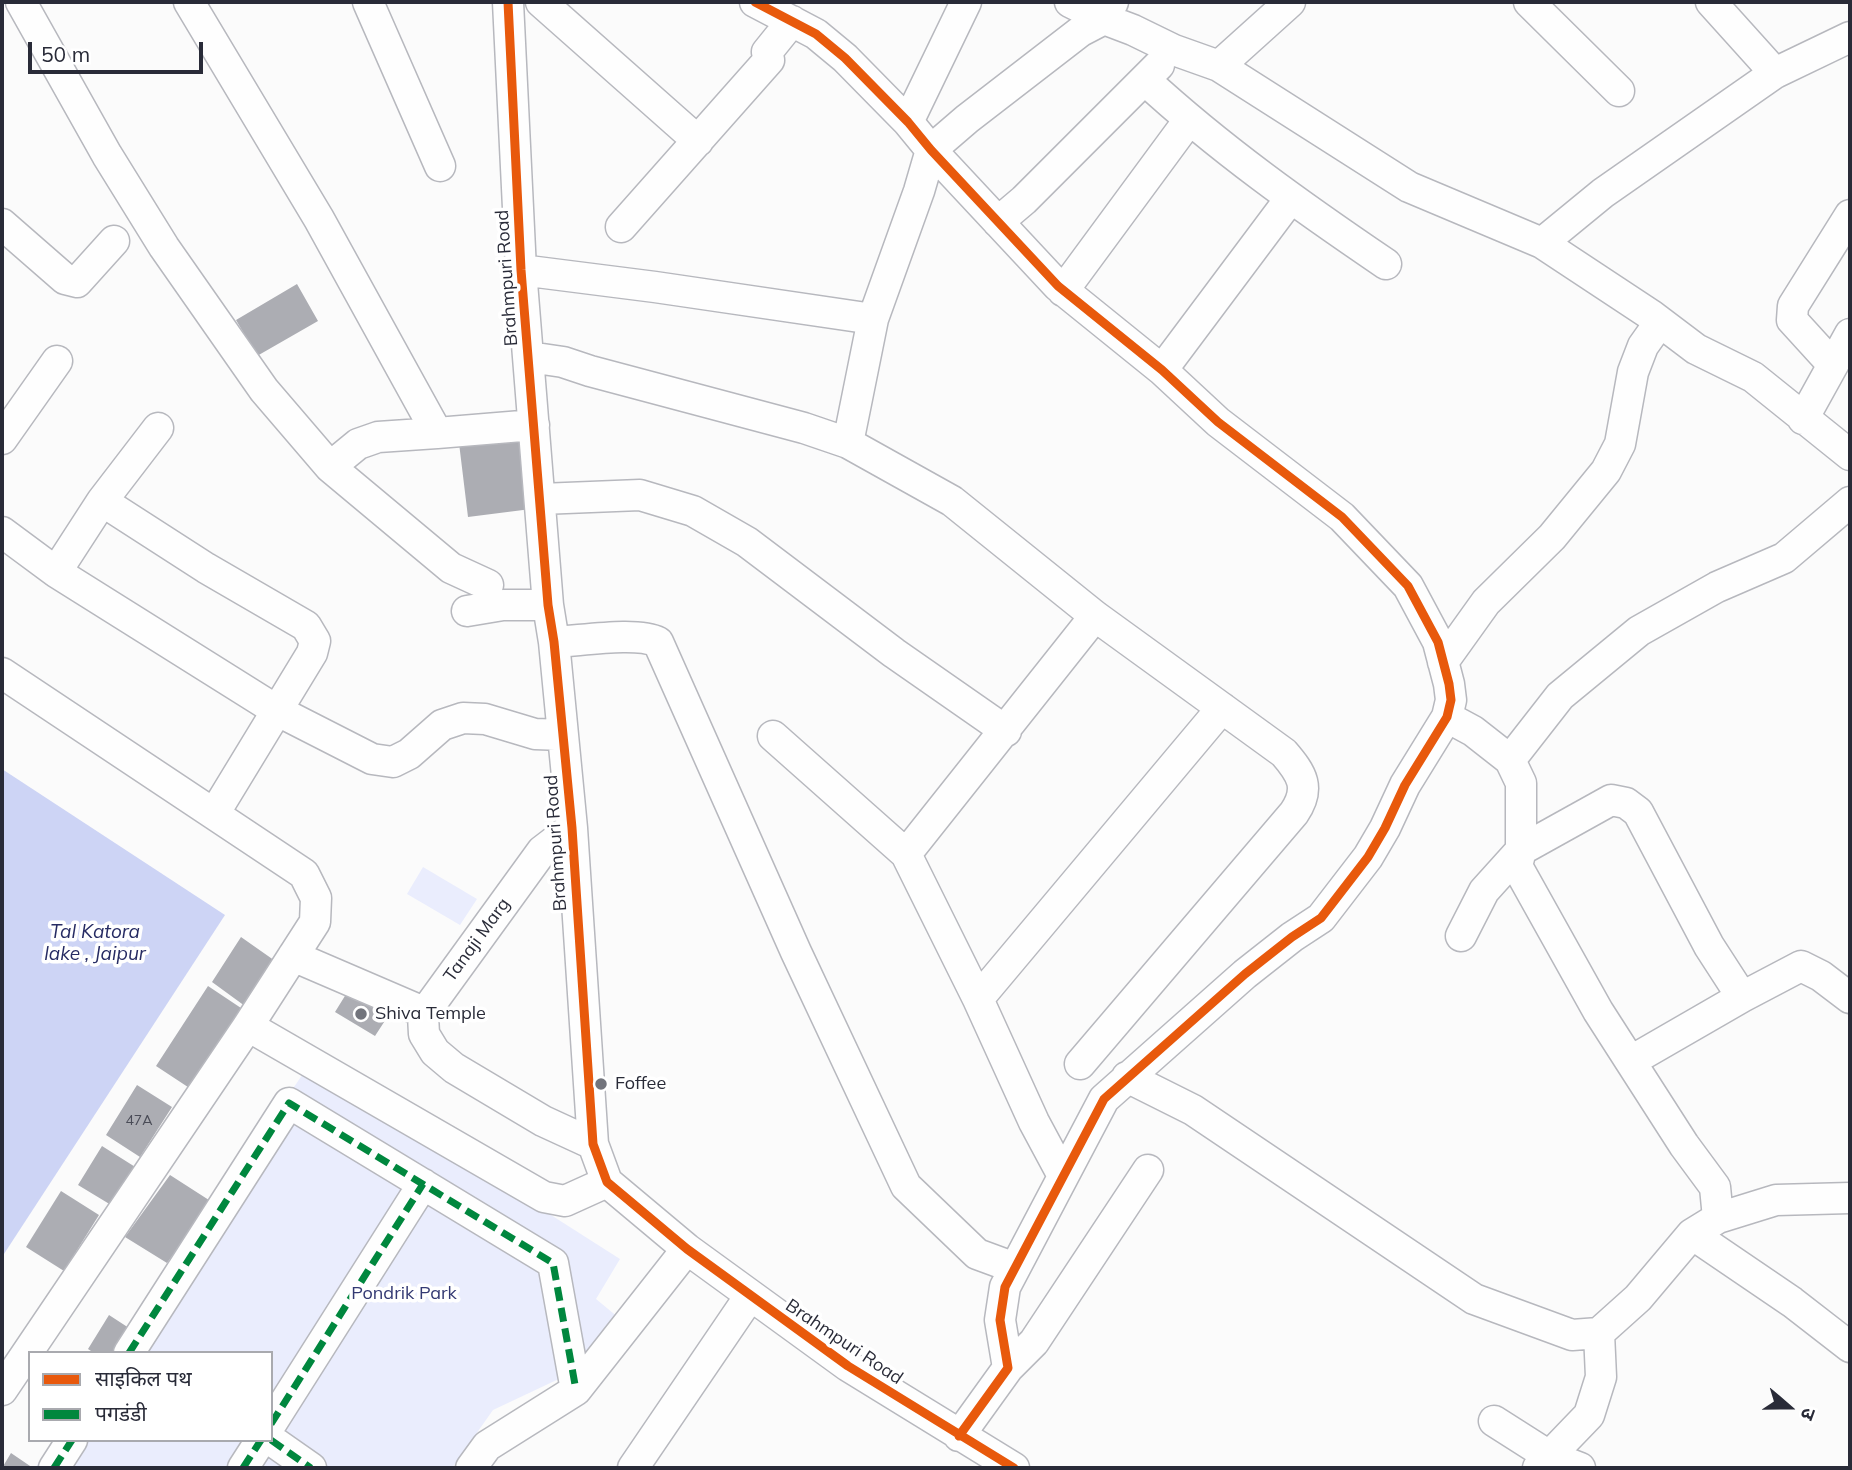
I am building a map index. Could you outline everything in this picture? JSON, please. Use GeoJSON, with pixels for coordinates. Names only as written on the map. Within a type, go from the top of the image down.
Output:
{"type":"FeatureCollection","features":[{"type":"Feature","properties":{"kind":"street"},"geometry":{"type":"LineString","coordinates":[[21,2],[107,155],[164,247],[264,390],[330,467],[451,568],[488,585]]}},
{"type":"Feature","properties":{"kind":"street"},"geometry":{"type":"LineString","coordinates":[[189,2],[320,219],[437,433]]}},
{"type":"Feature","properties":{"kind":"street"},"geometry":{"type":"LineString","coordinates":[[368,2],[440,166]]}},
{"type":"Feature","properties":{"kind":"street","name":"Brahmpuri Road"},"geometry":{"type":"LineString","coordinates":[[508,2],[521,270],[548,605],[572,828],[593,1144],[607,1182],[687,1249],[848,1366],[999,1464]]}},
{"type":"Feature","properties":{"kind":"street"},"geometry":{"type":"LineString","coordinates":[[541,2],[698,141]]}},
{"type":"Feature","properties":{"kind":"street"},"geometry":{"type":"LineString","coordinates":[[755,2],[816,34],[845,58],[908,122],[1063,291],[1162,370],[1217,422],[1342,517],[1408,586],[1438,642],[1451,700],[1447,717],[1405,785],[1371,852],[1321,918],[1245,974],[1104,1099],[1005,1287],[1000,1320],[1008,1368]]}},
{"type":"Feature","properties":{"kind":"street"},"geometry":{"type":"LineString","coordinates":[[908,122],[966,2]]}},
{"type":"Feature","properties":{"kind":"street"},"geometry":{"type":"LineString","coordinates":[[1070,2],[1108,11],[1133,30],[1174,50],[1219,66],[1409,187],[1542,243],[1696,349],[1753,377],[1850,455]]}},
{"type":"Feature","properties":{"kind":"street"},"geometry":{"type":"LineString","coordinates":[[1219,66],[1290,2]]}},
{"type":"Feature","properties":{"kind":"street"},"geometry":{"type":"LineString","coordinates":[[1529,2],[1619,91]]}},
{"type":"Feature","properties":{"kind":"street"},"geometry":{"type":"LineString","coordinates":[[1712,2],[1775,73]]}},
{"type":"Feature","properties":{"kind":"street"},"geometry":{"type":"LineString","coordinates":[[848,443],[873,319],[931,150],[967,119],[1108,11]]}},
{"type":"Feature","properties":{"kind":"street"},"geometry":{"type":"LineString","coordinates":[[621,227],[769,60],[767,52],[792,21]]}},
{"type":"Feature","properties":{"kind":"street"},"geometry":{"type":"LineString","coordinates":[[1542,243],[1604,193],[1775,73],[1850,37]]}},
{"type":"Feature","properties":{"kind":"street"},"geometry":{"type":"LineString","coordinates":[[998,222],[1024,200],[1174,50]]}},
{"type":"Feature","properties":{"kind":"street"},"geometry":{"type":"LineString","coordinates":[[1145,80],[1189,120],[1290,198],[1386,264]]}},
{"type":"Feature","properties":{"kind":"street"},"geometry":{"type":"LineString","coordinates":[[1063,291],[1189,120]]}},
{"type":"Feature","properties":{"kind":"street"},"geometry":{"type":"LineString","coordinates":[[1162,370],[1290,198]]}},
{"type":"Feature","properties":{"kind":"street"},"geometry":{"type":"LineString","coordinates":[[1833,365],[1792,320],[1793,306],[1850,215]]}},
{"type":"Feature","properties":{"kind":"street"},"geometry":{"type":"LineString","coordinates":[[2,224],[65,279],[77,282],[114,241]]}},
{"type":"Feature","properties":{"kind":"street"},"geometry":{"type":"LineString","coordinates":[[521,270],[873,319]]}},
{"type":"Feature","properties":{"kind":"street"},"geometry":{"type":"LineString","coordinates":[[1443,662],[1486,602],[1552,537],[1606,471],[1620,444],[1633,372],[1643,346],[1660,322]]}},
{"type":"Feature","properties":{"kind":"street"},"geometry":{"type":"LineString","coordinates":[[1803,419],[1850,334]]}},
{"type":"Feature","properties":{"kind":"street"},"geometry":{"type":"LineString","coordinates":[[528,357],[581,366],[804,428],[848,443],[952,501],[1095,616],[1284,754],[1301,774],[1302,801],[1080,1064]]}},
{"type":"Feature","properties":{"kind":"street"},"geometry":{"type":"LineString","coordinates":[[2,439],[12,404],[57,361]]}},
{"type":"Feature","properties":{"kind":"street"},"geometry":{"type":"LineString","coordinates":[[330,467],[358,444],[378,437],[534,425]]}},
{"type":"Feature","properties":{"kind":"street"},"geometry":{"type":"LineString","coordinates":[[56,572],[102,502],[158,428]]}},
{"type":"Feature","properties":{"kind":"street"},"geometry":{"type":"LineString","coordinates":[[541,499],[640,495],[693,511],[747,542],[894,653],[1006,731]]}},
{"type":"Feature","properties":{"kind":"street"},"geometry":{"type":"LineString","coordinates":[[102,502],[206,568],[306,626],[315,641],[312,653],[214,814]]}},
{"type":"Feature","properties":{"kind":"street"},"geometry":{"type":"LineString","coordinates":[[1510,760],[1560,696],[1639,631],[1717,587],[1784,558],[1850,502]]}},
{"type":"Feature","properties":{"kind":"street"},"geometry":{"type":"LineString","coordinates":[[2,532],[56,572],[276,709],[372,759],[393,762],[409,754],[442,725],[463,718],[485,719],[535,734],[563,735]]}},
{"type":"Feature","properties":{"kind":"street"},"geometry":{"type":"LineString","coordinates":[[467,611],[503,605],[548,605]]}},
{"type":"Feature","properties":{"kind":"street"},"geometry":{"type":"LineString","coordinates":[[906,854],[1095,616]]}},
{"type":"Feature","properties":{"kind":"street"},"geometry":{"type":"LineString","coordinates":[[554,642],[634,637],[650,637],[658,642],[796,952],[906,1186],[977,1254],[1015,1268]]}},
{"type":"Feature","properties":{"kind":"street"},"geometry":{"type":"LineString","coordinates":[[2,673],[304,874],[316,898],[315,922],[28,1351]]}},
{"type":"Feature","properties":{"kind":"street"},"geometry":{"type":"LineString","coordinates":[[978,999],[1222,708]]}},
{"type":"Feature","properties":{"kind":"street"},"geometry":{"type":"LineString","coordinates":[[1447,717],[1473,731],[1510,760],[1521,783],[1521,850],[1517,866],[1630,1062],[1716,1187],[1718,1218]]}},
{"type":"Feature","properties":{"kind":"street"},"geometry":{"type":"LineString","coordinates":[[773,736],[906,854],[978,999],[1034,1122],[1063,1176]]}},
{"type":"Feature","properties":{"kind":"street"},"geometry":{"type":"LineString","coordinates":[[1461,936],[1484,891],[1521,850],[1611,800],[1626,803],[1638,812],[1709,946],[1742,997]]}},
{"type":"Feature","properties":{"kind":"street","name":"Tanaji Marg"},"geometry":{"type":"LineString","coordinates":[[572,828],[542,851],[423,1015],[423,1024],[424,1034],[435,1052],[454,1068],[543,1121],[593,1144]]}},
{"type":"Feature","properties":{"kind":"street"},"geometry":{"type":"LineString","coordinates":[[293,956],[414,1008]]}},
{"type":"Feature","properties":{"kind":"street"},"geometry":{"type":"LineString","coordinates":[[1630,1062],[1801,966],[1821,976],[1850,998]]}},
{"type":"Feature","properties":{"kind":"street"},"geometry":{"type":"LineString","coordinates":[[248,1026],[544,1197],[565,1201],[607,1182]]}},
{"type":"Feature","properties":{"kind":"street"},"geometry":{"type":"LineString","coordinates":[[1127,1077],[1193,1110],[1474,1299],[1572,1335],[1599,1334],[1639,1298],[1692,1234],[1718,1218],[1776,1200],[1850,1198]]}},
{"type":"Feature","properties":{"kind":"street"},"geometry":{"type":"LineString","coordinates":[[132,1351],[289,1103],[553,1263],[576,1390]]}},
{"type":"Feature","properties":{"kind":"street"},"geometry":{"type":"LineString","coordinates":[[959,1436],[1008,1368],[1034,1342],[1148,1170]]}},
{"type":"Feature","properties":{"kind":"street"},"geometry":{"type":"LineString","coordinates":[[273,1421],[423,1184]]}},
{"type":"Feature","properties":{"kind":"street"},"geometry":{"type":"LineString","coordinates":[[1692,1234],[1792,1302],[1850,1347]]}},
{"type":"Feature","properties":{"kind":"street"},"geometry":{"type":"LineString","coordinates":[[471,1468],[487,1446],[576,1390],[687,1249]]}},
{"type":"Feature","properties":{"kind":"street"},"geometry":{"type":"LineString","coordinates":[[633,1468],[750,1296]]}},
{"type":"Feature","properties":{"kind":"street"},"geometry":{"type":"LineString","coordinates":[[1544,1462],[1589,1415],[1601,1377],[1599,1334]]}},
{"type":"Feature","properties":{"kind":"street"},"geometry":{"type":"LineString","coordinates":[[2,1390],[28,1352]]}},
{"type":"Feature","properties":{"kind":"street"},"geometry":{"type":"LineString","coordinates":[[1494,1421],[1544,1462],[1580,1468]]}},
{"type":"Feature","properties":{"kind":"street"},"geometry":{"type":"LineString","coordinates":[[273,1441],[311,1468]]}},
{"type":"Feature","properties":{"kind":"street"},"geometry":{"type":"LineString","coordinates":[[54,1468],[71,1442]]}},
{"type":"Feature","properties":{"kind":"street"},"geometry":{"type":"LineString","coordinates":[[243,1468],[260,1442]]}},
{"type":"Feature","properties":{"kind":"green space"},"geometry":{"type":"Polygon","coordinates":[[[423,867],[477,899],[460,925],[407,894],[423,867]]]}},
{"type":"Feature","properties":{"kind":"green space","name":"Pondrik Park"},"geometry":{"type":"Polygon","coordinates":[[[311,1062],[620,1259],[596,1299],[619,1318],[563,1377],[493,1410],[452,1468],[35,1468],[53,1442],[273,1442],[273,1351],[114,1351],[311,1062]]]}},
{"type":"Feature","properties":{"kind":"water","name":"Tal Katora lake , Jaipur"},"geometry":{"type":"Polygon","coordinates":[[[2,769],[225,915],[2,1257],[2,769]]]}},
{"type":"Feature","properties":{"kind":"building"},"geometry":{"type":"Polygon","coordinates":[[[297,284],[318,321],[257,356],[236,320],[297,284]]]}},
{"type":"Feature","properties":{"kind":"building"},"geometry":{"type":"Polygon","coordinates":[[[522,436],[531,509],[468,517],[459,443],[522,436]]]}},
{"type":"Feature","properties":{"kind":"building"},"geometry":{"type":"Polygon","coordinates":[[[241,937],[278,963],[249,1009],[212,982],[241,937]]]}},
{"type":"Feature","properties":{"kind":"building"},"geometry":{"type":"Polygon","coordinates":[[[208,986],[247,1012],[197,1093],[156,1066],[208,986]]]}},
{"type":"Feature","properties":{"kind":"building","name":"Shiva Temple"},"geometry":{"type":"Polygon","coordinates":[[[348,991],[388,1016],[375,1036],[335,1012],[348,991]]]}},
{"type":"Feature","properties":{"kind":"building"},"geometry":{"type":"Polygon","coordinates":[[[137,1085],[172,1107],[140,1157],[106,1135],[137,1085]]]}},
{"type":"Feature","properties":{"kind":"building"},"geometry":{"type":"Polygon","coordinates":[[[102,1146],[140,1170],[116,1208],[78,1185],[102,1146]]]}},
{"type":"Feature","properties":{"kind":"building"},"geometry":{"type":"Polygon","coordinates":[[[170,1175],[212,1202],[167,1263],[125,1237],[170,1175]]]}},
{"type":"Feature","properties":{"kind":"building"},"geometry":{"type":"Polygon","coordinates":[[[61,1191],[99,1215],[64,1271],[26,1247],[61,1191]]]}},
{"type":"Feature","properties":{"kind":"building"},"geometry":{"type":"Polygon","coordinates":[[[109,1315],[129,1328],[116,1351],[88,1349],[109,1315]]]}},
{"type":"Feature","properties":{"kind":"building"},"geometry":{"type":"Polygon","coordinates":[[[11,1453],[33,1468],[2,1468],[11,1453]]]}},
{"type":"Feature","properties":{"kind":"marked path"},"geometry":{"type":"LineString","coordinates":[[130,1351],[289,1103],[553,1263],[576,1390]]}},
{"type":"Feature","properties":{"kind":"marked path"},"geometry":{"type":"LineString","coordinates":[[273,1421],[423,1184]]}},
{"type":"Feature","properties":{"kind":"marked path"},"geometry":{"type":"LineString","coordinates":[[273,1441],[311,1468]]}},
{"type":"Feature","properties":{"kind":"marked path"},"geometry":{"type":"LineString","coordinates":[[54,1468],[71,1442]]}},
{"type":"Feature","properties":{"kind":"marked path"},"geometry":{"type":"LineString","coordinates":[[243,1468],[260,1442]]}},
{"type":"Feature","properties":{"kind":"cycle path"},"geometry":{"type":"LineString","coordinates":[[508,2],[521,270],[548,605],[572,828],[593,1144],[607,1182],[687,1249],[848,1366],[1014,1468]]}},
{"type":"Feature","properties":{"kind":"cycle path"},"geometry":{"type":"LineString","coordinates":[[755,2],[816,34],[845,58],[908,122],[1058,286],[1162,370],[1218,422],[1342,517],[1408,586],[1438,642],[1449,684],[1451,700],[1447,717],[1405,785],[1368,857],[1321,918],[1245,974],[1104,1099],[1005,1287],[1000,1320],[1008,1368],[959,1436]]}},
{"type":"Feature","properties":{"kind":"place","name":"Shiva Temple"},"geometry":{"type":"Point","coordinates":[361,1014]}},
{"type":"Feature","properties":{"kind":"place","name":"Foffee"},"geometry":{"type":"Point","coordinates":[601,1084]}}]}
